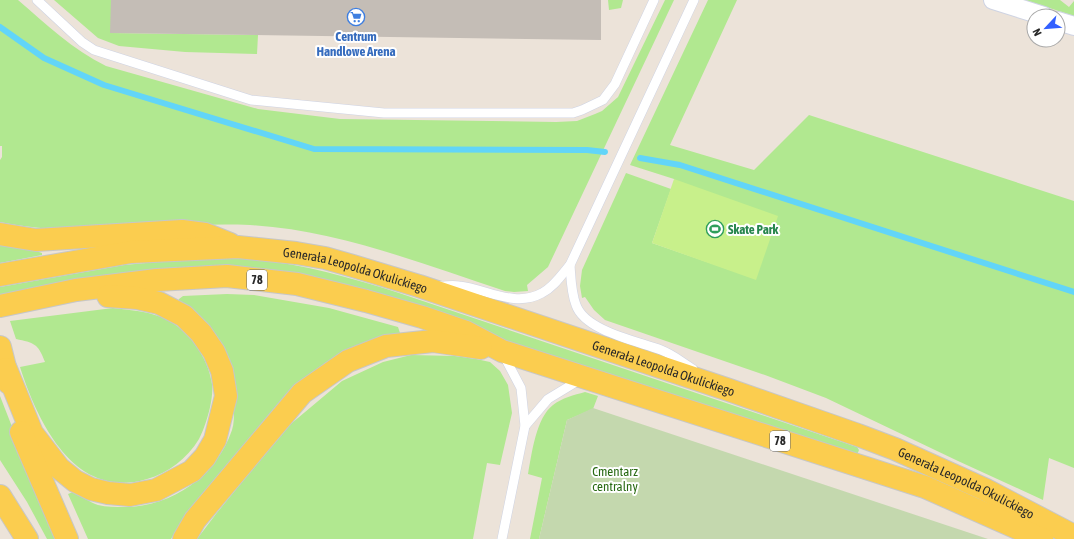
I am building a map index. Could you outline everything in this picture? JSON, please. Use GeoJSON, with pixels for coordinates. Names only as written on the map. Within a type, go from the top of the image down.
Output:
{"type":"FeatureCollection","features":[{"type":"Feature","properties":{"kind":"main road","name":"78"},"geometry":{"type":"LineString","coordinates":[[0,234],[36,240],[182,231],[205,234],[238,247]]}},
{"type":"Feature","properties":{"kind":"main road"},"geometry":{"type":"LineString","coordinates":[[0,275],[131,252],[238,247]]}},
{"type":"Feature","properties":{"kind":"main road","name":"Generała Leopolda Okulickiego"},"geometry":{"type":"LineString","coordinates":[[238,247],[289,252],[325,258],[354,266],[419,286],[729,390],[895,449],[984,489],[1074,536]]}},
{"type":"Feature","properties":{"kind":"main road","name":"78"},"geometry":{"type":"LineString","coordinates":[[2,306],[76,290],[157,280],[227,276],[297,284],[366,301],[422,317],[466,332],[502,350]]}},
{"type":"Feature","properties":{"kind":"main road"},"geometry":{"type":"LineString","coordinates":[[2,306],[57,302],[102,296],[137,298],[159,303],[184,316],[201,333],[214,352],[222,371],[226,396],[215,440],[204,457],[192,471],[156,490],[130,494],[108,493],[91,489],[75,481],[59,468],[32,433],[6,369]]}},
{"type":"Feature","properties":{"kind":"main road"},"geometry":{"type":"LineString","coordinates":[[184,539],[195,520],[302,393],[348,361],[386,346],[433,341],[502,350]]}},
{"type":"Feature","properties":{"kind":"main road"},"geometry":{"type":"LineString","coordinates":[[0,347],[20,430],[67,539]]}},
{"type":"Feature","properties":{"kind":"main road","name":"Generała Leopolda Okulickiego"},"geometry":{"type":"LineString","coordinates":[[502,350],[925,487],[1042,539]]}},
{"type":"Feature","properties":{"kind":"main road"},"geometry":{"type":"LineString","coordinates":[[0,496],[27,539]]}},
{"type":"Feature","properties":{"kind":"street"},"geometry":{"type":"LineString","coordinates":[[993,0],[1026,10]]}},
{"type":"Feature","properties":{"kind":"lane"},"geometry":{"type":"LineString","coordinates":[[37,0],[82,42],[94,50],[251,100],[384,113],[573,113],[603,100],[615,84],[654,0]]}},
{"type":"Feature","properties":{"kind":"lane"},"geometry":{"type":"LineString","coordinates":[[419,286],[459,286],[514,299],[529,298],[543,293],[553,284],[570,265],[694,0]]}},
{"type":"Feature","properties":{"kind":"lane"},"geometry":{"type":"LineString","coordinates":[[570,265],[576,306],[582,315],[601,329],[663,351],[729,390]]}},
{"type":"Feature","properties":{"kind":"lane"},"geometry":{"type":"LineString","coordinates":[[502,350],[521,388],[525,426],[502,539]]}},
{"type":"Feature","properties":{"kind":"lane"},"geometry":{"type":"LineString","coordinates":[[525,426],[548,399],[584,377]]}},
{"type":"Feature","properties":{"kind":"green space"},"geometry":{"type":"Polygon","coordinates":[[[0,0],[18,0],[71,44],[94,60],[106,66],[258,109],[340,119],[556,122],[577,121],[595,114],[602,111],[618,97],[665,0],[674,0],[548,267],[527,285],[528,291],[514,292],[505,291],[347,241],[283,228],[225,224],[76,230],[51,229],[0,222],[0,160],[2,157],[2,146],[0,146],[0,0]]]}},
{"type":"Feature","properties":{"kind":"green space"},"geometry":{"type":"Polygon","coordinates":[[[54,0],[111,0],[111,33],[258,35],[257,54],[185,52],[119,46],[98,38],[54,0]]]}},
{"type":"Feature","properties":{"kind":"green space"},"geometry":{"type":"Polygon","coordinates":[[[608,0],[623,0],[621,8],[609,10],[608,0]]]}},
{"type":"Feature","properties":{"kind":"green space"},"geometry":{"type":"Polygon","coordinates":[[[708,0],[737,0],[670,145],[754,170],[809,115],[1074,201],[1074,468],[1049,458],[1043,500],[826,398],[765,375],[605,320],[594,310],[585,297],[582,298],[580,286],[582,270],[626,173],[671,189],[652,243],[756,279],[674,179],[630,165],[708,0]]]}},
{"type":"Feature","properties":{"kind":"green space"},"geometry":{"type":"Polygon","coordinates":[[[1025,0],[1060,0],[1069,7],[1074,1],[1074,16],[1066,13],[1066,8],[1050,8],[1025,0]]]}},
{"type":"Feature","properties":{"kind":"green space","name":"Skate Park"},"geometry":{"type":"Polygon","coordinates":[[[674,179],[778,216],[756,280],[652,243],[674,179]]]}},
{"type":"Feature","properties":{"kind":"green space"},"geometry":{"type":"Polygon","coordinates":[[[0,245],[36,251],[42,253],[42,255],[0,263],[0,245]]]}},
{"type":"Feature","properties":{"kind":"green space"},"geometry":{"type":"Polygon","coordinates":[[[225,258],[269,261],[313,269],[378,286],[857,447],[859,450],[857,455],[852,458],[395,304],[294,277],[0,298],[0,287],[124,265],[225,258]]]}},
{"type":"Feature","properties":{"kind":"green space"},"geometry":{"type":"Polygon","coordinates":[[[227,294],[254,295],[329,308],[398,327],[400,333],[393,337],[370,340],[187,512],[171,539],[88,539],[68,494],[73,492],[95,504],[108,507],[142,506],[159,501],[176,495],[204,474],[216,461],[225,446],[232,430],[234,420],[235,383],[233,370],[225,350],[219,342],[178,302],[183,296],[227,294]]]}},
{"type":"Feature","properties":{"kind":"green space"},"geometry":{"type":"Polygon","coordinates":[[[113,308],[155,315],[179,328],[188,335],[201,353],[210,373],[212,384],[211,405],[204,427],[199,439],[189,453],[170,469],[162,473],[147,479],[122,483],[99,479],[80,468],[63,452],[49,433],[37,411],[20,367],[45,362],[40,351],[35,345],[16,339],[10,321],[113,308]]]}},
{"type":"Feature","properties":{"kind":"green space"},"geometry":{"type":"Polygon","coordinates":[[[411,355],[455,356],[490,362],[500,371],[508,385],[512,413],[500,465],[487,463],[473,539],[197,539],[286,428],[342,381],[383,362],[411,355]]]}},
{"type":"Feature","properties":{"kind":"green space"},"geometry":{"type":"Polygon","coordinates":[[[585,392],[598,396],[593,409],[567,420],[539,539],[530,539],[542,478],[528,474],[533,446],[542,418],[553,405],[564,399],[585,392]]]}},
{"type":"Feature","properties":{"kind":"green space"},"geometry":{"type":"Polygon","coordinates":[[[0,396],[25,460],[62,539],[47,539],[27,502],[0,460],[0,396]]]}},
{"type":"Feature","properties":{"kind":"green space","name":"Cmentarz centralny"},"geometry":{"type":"Polygon","coordinates":[[[593,408],[988,539],[539,539],[567,420],[593,408]]]}},
{"type":"Feature","properties":{"kind":"building","name":"Centrum Handlowe Arena"},"geometry":{"type":"Polygon","coordinates":[[[111,0],[601,0],[601,40],[110,33],[111,0]]]}},
{"type":"Feature","properties":{"kind":"waterway"},"geometry":{"type":"LineString","coordinates":[[0,27],[44,58],[104,85],[314,149],[587,150],[605,152]]}},
{"type":"Feature","properties":{"kind":"waterway"},"geometry":{"type":"LineString","coordinates":[[640,158],[680,165],[1074,292]]}},
{"type":"Feature","properties":{"kind":"place","name":"Centrum Handlowe Arena"},"geometry":{"type":"Point","coordinates":[356,17]}},
{"type":"Feature","properties":{"kind":"place","name":"Skate Park"},"geometry":{"type":"Point","coordinates":[715,229]}}]}
